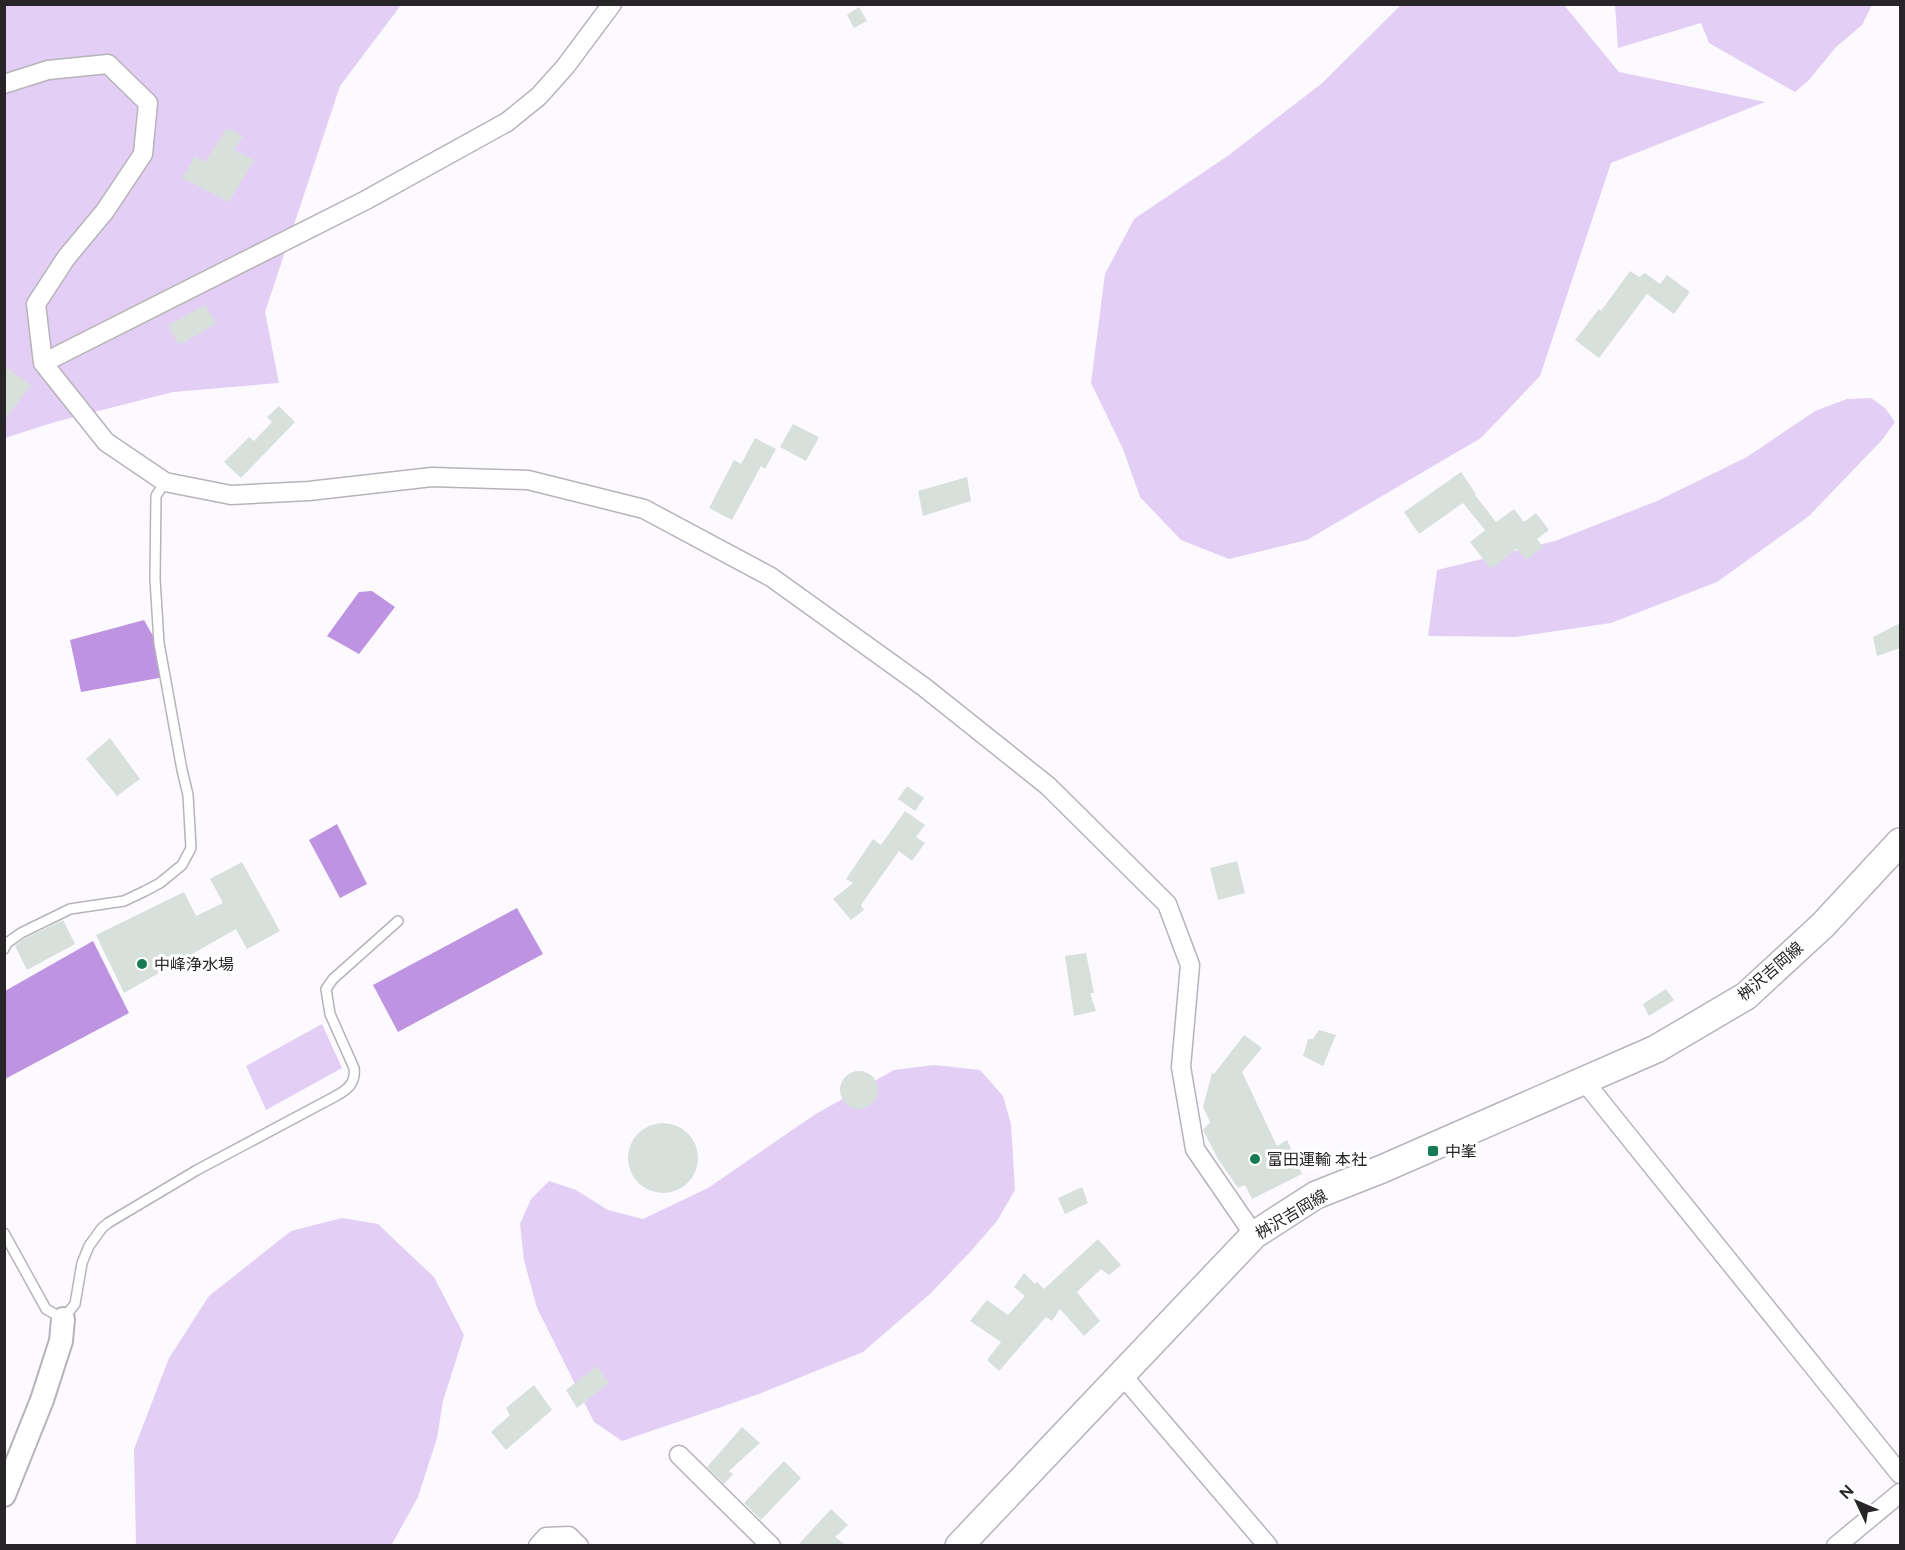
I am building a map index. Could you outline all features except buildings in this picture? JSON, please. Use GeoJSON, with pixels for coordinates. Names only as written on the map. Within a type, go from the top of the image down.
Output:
{"type":"FeatureCollection","features":[{"type":"Feature","properties":{"kind":"main road","name":"桝沢吉岡線"},"geometry":{"type":"LineString","coordinates":[[958,1545],[1254,1234],[1316,1195],[1382,1169],[1656,1049],[1746,996],[1823,925],[1900,842]]}},
{"type":"Feature","properties":{"kind":"street"},"geometry":{"type":"LineString","coordinates":[[43,363],[356,205],[507,122],[539,96],[565,68],[612,4]]}},
{"type":"Feature","properties":{"kind":"street"},"geometry":{"type":"LineString","coordinates":[[4,84],[48,70],[108,64],[148,103],[143,154],[105,211],[66,258],[36,304],[43,363],[106,442],[165,482],[231,495],[309,491],[432,477],[528,480],[644,508],[771,577],[924,687],[1048,786],[1167,904],[1190,965],[1181,1067],[1195,1149],[1254,1234]]}},
{"type":"Feature","properties":{"kind":"street"},"geometry":{"type":"LineString","coordinates":[[1584,1081],[1900,1474]]}},
{"type":"Feature","properties":{"kind":"street"},"geometry":{"type":"LineString","coordinates":[[4,1495],[42,1400],[61,1341],[63,1319]]}},
{"type":"Feature","properties":{"kind":"street"},"geometry":{"type":"LineString","coordinates":[[1122,1375],[1268,1545]]}},
{"type":"Feature","properties":{"kind":"street"},"geometry":{"type":"LineString","coordinates":[[679,1455],[759,1542]]}},
{"type":"Feature","properties":{"kind":"street"},"geometry":{"type":"LineString","coordinates":[[1836,1545],[1900,1493]]}},
{"type":"Feature","properties":{"kind":"street"},"geometry":{"type":"LineString","coordinates":[[538,1545],[546,1537],[569,1536],[579,1545]]}},
{"type":"Feature","properties":{"kind":"lane"},"geometry":{"type":"LineString","coordinates":[[4,948],[21,933],[70,909],[124,901],[160,883],[182,865],[191,848],[189,795],[182,770],[159,643],[155,579],[156,496],[165,482]]}},
{"type":"Feature","properties":{"kind":"lane"},"geometry":{"type":"LineString","coordinates":[[4,1233],[46,1309],[63,1319],[75,1304],[82,1263],[89,1246],[108,1223],[197,1170],[334,1097],[353,1083],[354,1068],[330,1014],[326,989],[333,979],[398,921]]}},
{"type":"Feature","properties":{"kind":"shaded area"},"geometry":{"type":"Polygon","coordinates":[[[1402,4],[1564,5],[1619,72],[1765,102],[1611,163],[1540,376],[1481,438],[1307,540],[1229,559],[1181,540],[1140,497],[1123,449],[1091,383],[1105,274],[1134,219],[1229,155],[1321,84],[1402,4]]]}},
{"type":"Feature","properties":{"kind":"shaded area"},"geometry":{"type":"Polygon","coordinates":[[[1615,4],[1872,5],[1862,25],[1836,47],[1809,80],[1795,92],[1709,43],[1701,23],[1618,48],[1615,4]]]}},
{"type":"Feature","properties":{"kind":"shaded area"},"geometry":{"type":"Polygon","coordinates":[[[5,5],[401,5],[340,86],[265,312],[279,383],[173,392],[55,422],[5,438],[5,5]]]}},
{"type":"Feature","properties":{"kind":"shaded area"},"geometry":{"type":"Polygon","coordinates":[[[1871,398],[1885,408],[1895,422],[1882,440],[1809,516],[1717,582],[1611,623],[1515,637],[1428,636],[1437,570],[1555,541],[1657,501],[1747,457],[1815,411],[1847,399],[1871,398]]]}},
{"type":"Feature","properties":{"kind":"shaded area"},"geometry":{"type":"Polygon","coordinates":[[[372,591],[395,607],[359,654],[327,636],[359,592],[372,591]]]}},
{"type":"Feature","properties":{"kind":"shaded area"},"geometry":{"type":"Polygon","coordinates":[[[144,620],[170,676],[81,692],[70,640],[144,620]]]}},
{"type":"Feature","properties":{"kind":"shaded area"},"geometry":{"type":"Polygon","coordinates":[[[337,824],[367,884],[340,898],[309,840],[337,824]]]}},
{"type":"Feature","properties":{"kind":"shaded area"},"geometry":{"type":"Polygon","coordinates":[[[517,908],[543,954],[398,1032],[373,985],[517,908]]]}},
{"type":"Feature","properties":{"kind":"shaded area"},"geometry":{"type":"Polygon","coordinates":[[[93,941],[129,1013],[5,1079],[5,991],[93,941]]]}},
{"type":"Feature","properties":{"kind":"shaded area"},"geometry":{"type":"Polygon","coordinates":[[[322,1024],[342,1068],[266,1110],[246,1066],[322,1024]]]}},
{"type":"Feature","properties":{"kind":"shaded area"},"geometry":{"type":"Polygon","coordinates":[[[934,1065],[980,1070],[1003,1096],[1011,1124],[1015,1190],[997,1221],[971,1251],[930,1294],[863,1352],[759,1394],[622,1441],[594,1422],[537,1308],[524,1260],[520,1224],[531,1199],[549,1181],[576,1190],[608,1210],[643,1219],[708,1188],[814,1115],[894,1070],[934,1065]]]}},
{"type":"Feature","properties":{"kind":"shaded area"},"geometry":{"type":"Polygon","coordinates":[[[342,1218],[378,1224],[434,1277],[464,1335],[443,1401],[437,1438],[418,1497],[391,1546],[136,1545],[134,1449],[169,1358],[209,1296],[291,1231],[342,1218]]]}},
{"type":"Feature","properties":{"kind":"place","name":"中峰浄水場"},"geometry":{"type":"Point","coordinates":[142,964]}},
{"type":"Feature","properties":{"kind":"place","name":"中峯"},"geometry":{"type":"Point","coordinates":[1433,1151]}},
{"type":"Feature","properties":{"kind":"place","name":"富田運輸 本社"},"geometry":{"type":"Point","coordinates":[1255,1159]}}]}
